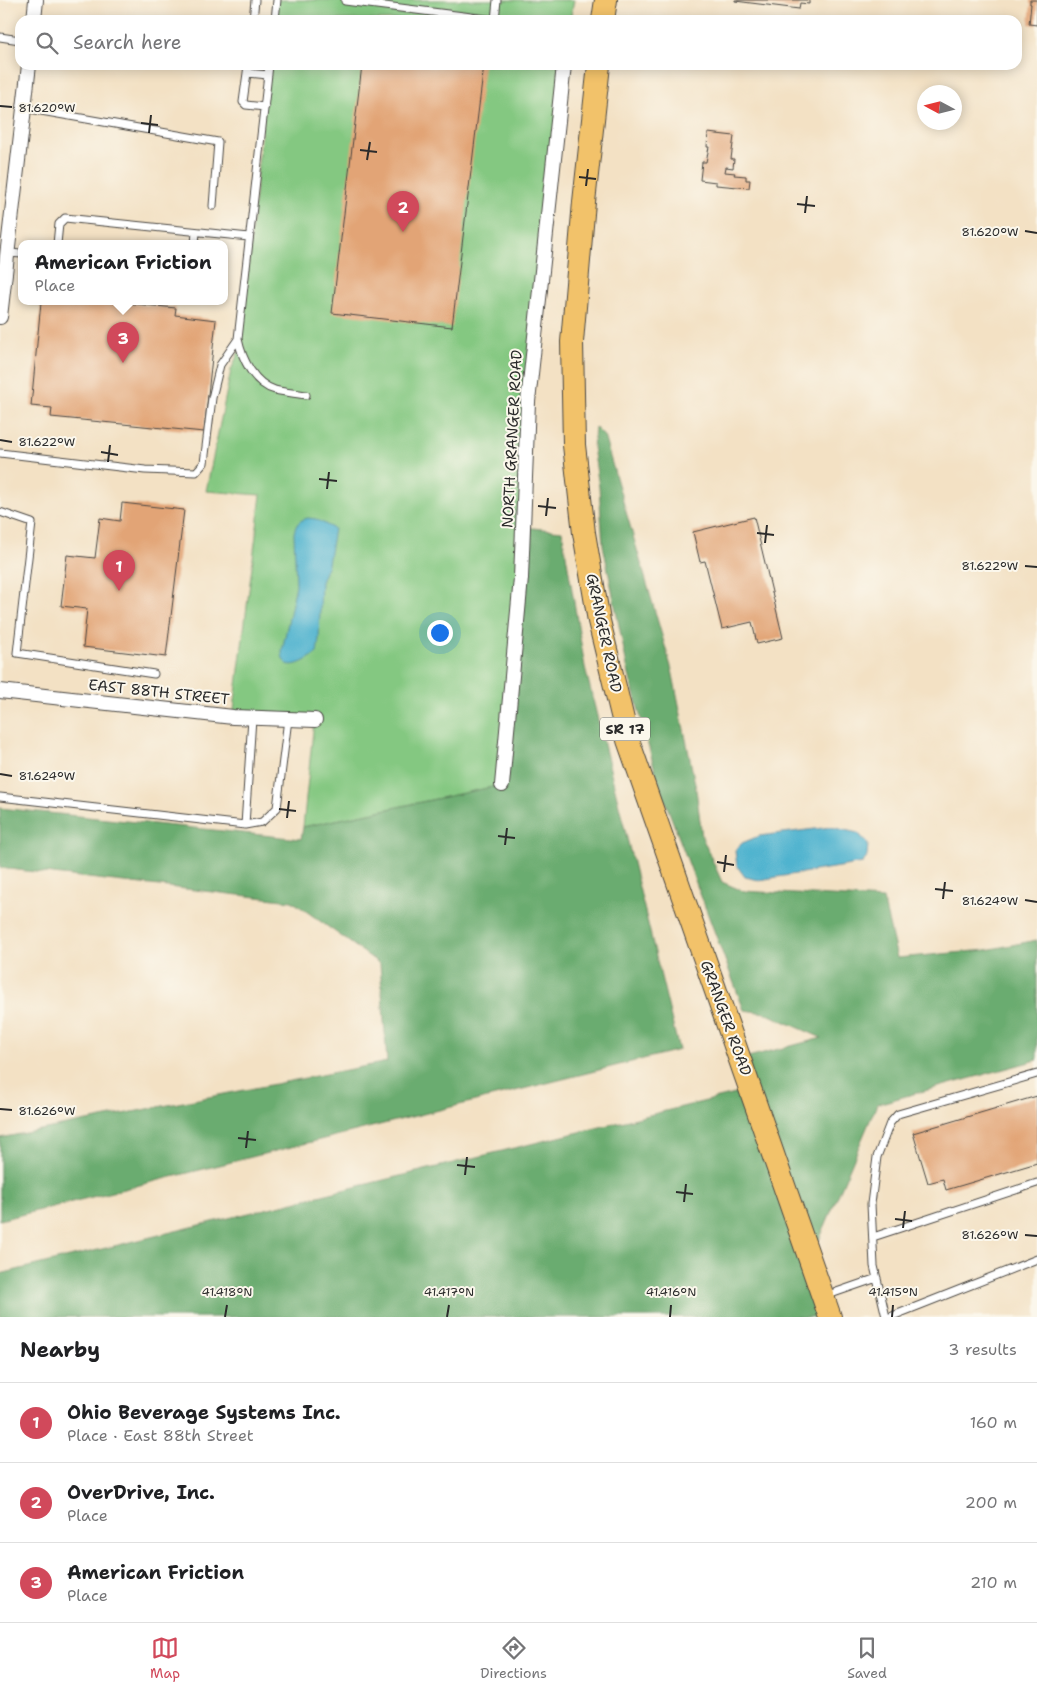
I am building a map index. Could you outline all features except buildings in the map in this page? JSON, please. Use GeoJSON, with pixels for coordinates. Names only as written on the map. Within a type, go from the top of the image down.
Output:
{"type":"FeatureCollection","features":[{"type":"Feature","properties":{"kind":"main road"},"geometry":{"type":"LineString","coordinates":[[604,15],[606,0]]}},
{"type":"Feature","properties":{"kind":"main road","name":"GRANGER ROAD"},"geometry":{"type":"LineString","coordinates":[[597,70],[572,342],[574,445],[584,533],[599,620],[628,740],[826,1307]]}},
{"type":"Feature","properties":{"kind":"street"},"geometry":{"type":"LineString","coordinates":[[34,15],[36,0]]}},
{"type":"Feature","properties":{"kind":"street"},"geometry":{"type":"LineString","coordinates":[[0,317],[2,275],[15,253],[28,70]]}},
{"type":"Feature","properties":{"kind":"street","name":"NORTH GRANGER ROAD"},"geometry":{"type":"LineString","coordinates":[[502,786],[521,578],[528,402],[563,70]]}},
{"type":"Feature","properties":{"kind":"street","name":"EAST 88TH STREET"},"geometry":{"type":"LineString","coordinates":[[0,691],[233,717],[314,720]]}},
{"type":"Feature","properties":{"kind":"lane"},"geometry":{"type":"LineString","coordinates":[[254,15],[255,0]]}},
{"type":"Feature","properties":{"kind":"lane"},"geometry":{"type":"LineString","coordinates":[[276,15],[277,0]]}},
{"type":"Feature","properties":{"kind":"lane"},"geometry":{"type":"LineString","coordinates":[[496,15],[497,0]]}},
{"type":"Feature","properties":{"kind":"lane"},"geometry":{"type":"LineString","coordinates":[[345,1],[456,15]]}},
{"type":"Feature","properties":{"kind":"lane"},"geometry":{"type":"LineString","coordinates":[[0,37],[15,39]]}},
{"type":"Feature","properties":{"kind":"lane"},"geometry":{"type":"LineString","coordinates":[[247,70],[243,102],[246,105],[265,107]]}},
{"type":"Feature","properties":{"kind":"lane"},"geometry":{"type":"LineString","coordinates":[[269,70],[238,339],[240,349],[252,372],[264,385],[276,390],[306,395]]}},
{"type":"Feature","properties":{"kind":"lane"},"geometry":{"type":"LineString","coordinates":[[247,73],[268,75]]}},
{"type":"Feature","properties":{"kind":"lane"},"geometry":{"type":"LineString","coordinates":[[24,108],[218,142],[213,206]]}},
{"type":"Feature","properties":{"kind":"lane"},"geometry":{"type":"LineString","coordinates":[[57,240],[59,224],[65,218],[250,237]]}},
{"type":"Feature","properties":{"kind":"lane"},"geometry":{"type":"LineString","coordinates":[[195,240],[196,232]]}},
{"type":"Feature","properties":{"kind":"lane"},"geometry":{"type":"LineString","coordinates":[[0,453],[145,470],[196,472],[204,463],[212,398],[220,365],[238,339]]}},
{"type":"Feature","properties":{"kind":"lane"},"geometry":{"type":"LineString","coordinates":[[0,512],[32,523],[17,654],[154,674]]}},
{"type":"Feature","properties":{"kind":"lane"},"geometry":{"type":"LineString","coordinates":[[245,825],[252,718]]}},
{"type":"Feature","properties":{"kind":"lane"},"geometry":{"type":"LineString","coordinates":[[0,797],[245,825],[262,822],[277,808],[288,719]]}},
{"type":"Feature","properties":{"kind":"lane"},"geometry":{"type":"LineString","coordinates":[[1037,1074],[898,1114],[890,1123],[877,1157],[871,1204],[874,1266],[888,1317],[1037,1258]]}},
{"type":"Feature","properties":{"kind":"lane"},"geometry":{"type":"LineString","coordinates":[[873,1236],[1037,1183]]}},
{"type":"Feature","properties":{"kind":"lane"},"geometry":{"type":"LineString","coordinates":[[826,1307],[877,1278]]}},
{"type":"Feature","properties":{"kind":"green space"},"geometry":{"type":"Polygon","coordinates":[[[275,0],[574,0],[571,15],[274,15],[275,0]]]}},
{"type":"Feature","properties":{"kind":"green space"},"geometry":{"type":"Polygon","coordinates":[[[268,70],[563,70],[544,244],[502,785],[303,827],[314,721],[233,717],[261,495],[206,491],[231,370],[240,349],[268,70]]]}},
{"type":"Feature","properties":{"kind":"green space"},"geometry":{"type":"Polygon","coordinates":[[[595,427],[604,436],[672,670],[696,789],[702,837],[722,882],[743,891],[883,899],[897,958],[986,950],[1037,940],[1037,1060],[877,1104],[811,1259],[830,1317],[0,1317],[0,1274],[751,1090],[740,1059],[822,1038],[765,1013],[744,1010],[659,785],[628,671],[603,545],[599,487],[593,447],[595,427]]]}},
{"type":"Feature","properties":{"kind":"green space"},"geometry":{"type":"Polygon","coordinates":[[[523,527],[562,531],[585,667],[679,1050],[0,1220],[0,1138],[387,1062],[380,964],[292,901],[0,868],[0,808],[301,839],[303,827],[502,785],[523,527]]]}},
{"type":"Feature","properties":{"kind":"water"},"geometry":{"type":"Polygon","coordinates":[[[308,518],[316,519],[334,529],[328,564],[321,582],[317,653],[307,660],[290,665],[283,659],[282,651],[296,585],[294,533],[298,523],[308,518]]]}},
{"type":"Feature","properties":{"kind":"water"},"geometry":{"type":"Polygon","coordinates":[[[831,827],[858,833],[868,844],[867,856],[863,863],[759,880],[745,877],[737,866],[735,851],[742,843],[759,836],[831,827]]]}},
{"type":"Feature","properties":{"kind":"place","name":"OverDrive, Inc."},"geometry":{"type":"Point","coordinates":[403,232]}},
{"type":"Feature","properties":{"kind":"place","name":"American Friction"},"geometry":{"type":"Point","coordinates":[123,363]}},
{"type":"Feature","properties":{"kind":"place","name":"Ohio Beverage Systems Inc."},"geometry":{"type":"Point","coordinates":[119,591]}}]}
